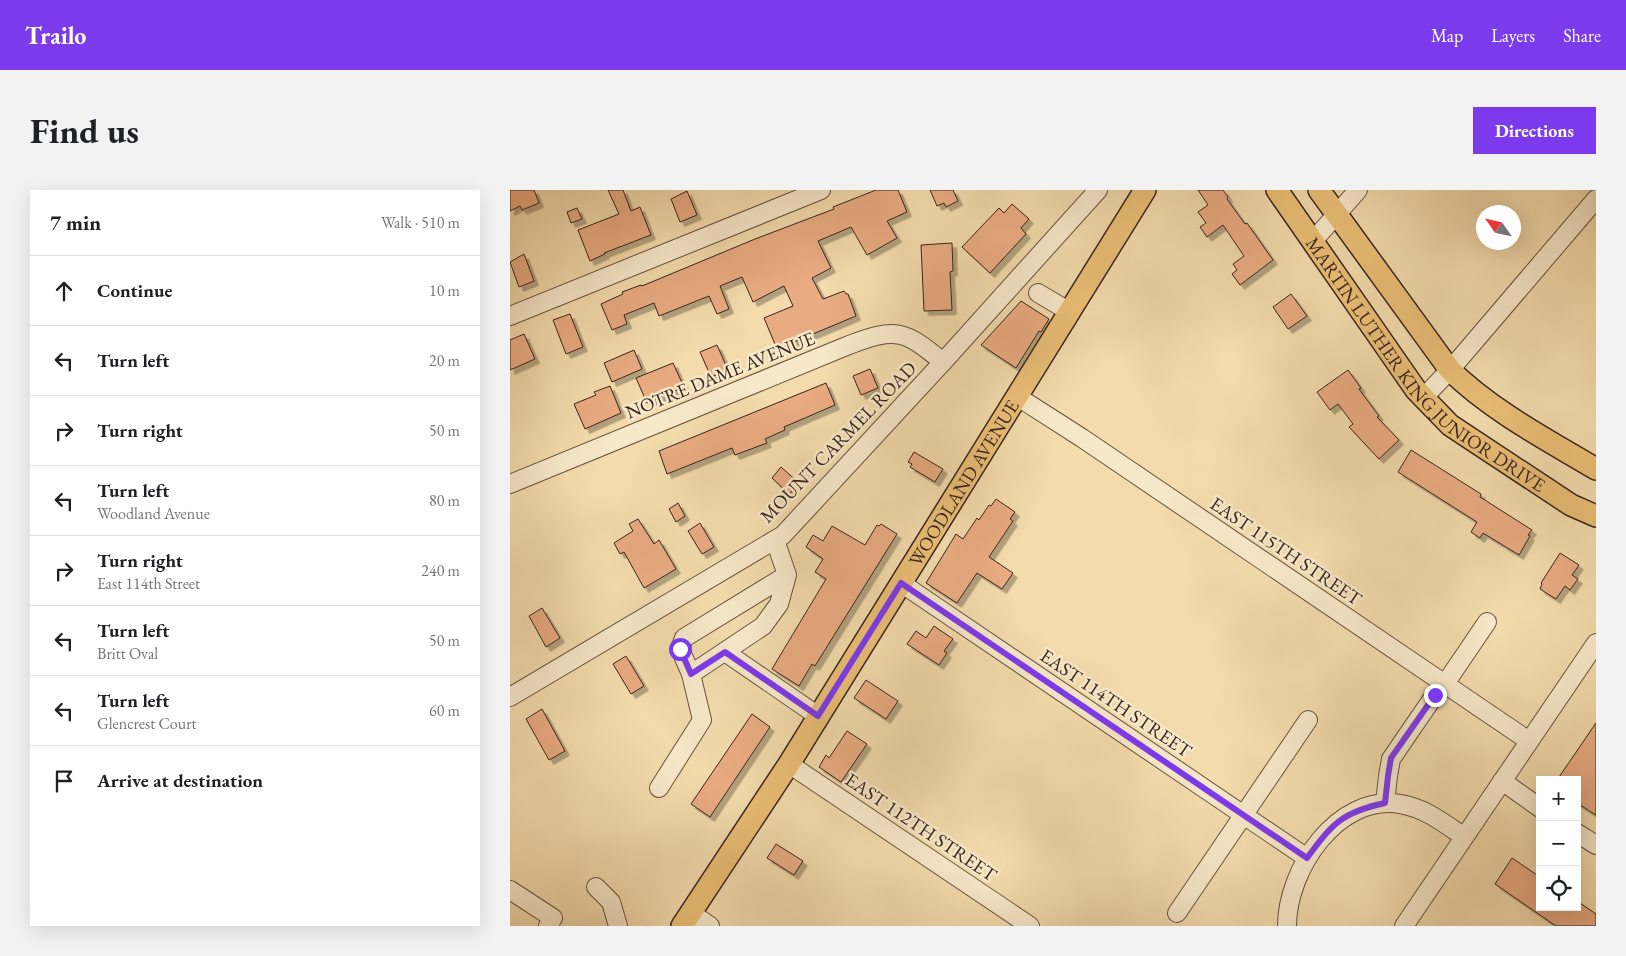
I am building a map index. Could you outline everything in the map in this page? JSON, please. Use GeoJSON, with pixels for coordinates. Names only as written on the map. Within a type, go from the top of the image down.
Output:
{"type":"FeatureCollection","features":[{"type":"Feature","properties":{"kind":"main road","name":"WOODLAND AVENUE"},"geometry":{"type":"LineString","coordinates":[[687,920],[789,764],[1145,190]]}},
{"type":"Feature","properties":{"kind":"main road","name":"MARTIN LUTHER KING JUNIOR DRIVE"},"geometry":{"type":"LineString","coordinates":[[1276,190],[1423,398],[1454,428],[1571,505],[1596,516]]}},
{"type":"Feature","properties":{"kind":"main road","name":"MARTIN LUTHER KING JUNIOR DRIVE"},"geometry":{"type":"LineString","coordinates":[[1319,190],[1450,370],[1478,396],[1596,469]]}},
{"type":"Feature","properties":{"kind":"main road"},"geometry":{"type":"LineString","coordinates":[[1571,505],[1596,529]]}},
{"type":"Feature","properties":{"kind":"street"},"geometry":{"type":"LineString","coordinates":[[510,316],[821,190]]}},
{"type":"Feature","properties":{"kind":"street","name":"MOUNT CARMEL ROAD"},"geometry":{"type":"LineString","coordinates":[[510,697],[783,535],[943,362],[1098,190]]}},
{"type":"Feature","properties":{"kind":"street"},"geometry":{"type":"LineString","coordinates":[[1313,241],[1358,190]]}},
{"type":"Feature","properties":{"kind":"street"},"geometry":{"type":"LineString","coordinates":[[1423,398],[1450,370],[1596,199]]}},
{"type":"Feature","properties":{"kind":"street"},"geometry":{"type":"LineString","coordinates":[[1038,293],[1070,312]]}},
{"type":"Feature","properties":{"kind":"street","name":"NOTRE DAME AVENUE"},"geometry":{"type":"LineString","coordinates":[[510,484],[849,345],[881,334],[894,333],[915,340],[943,362]]}},
{"type":"Feature","properties":{"kind":"street","name":"EAST 115TH STREET"},"geometry":{"type":"LineString","coordinates":[[1018,397],[1529,741]]}},
{"type":"Feature","properties":{"kind":"street"},"geometry":{"type":"LineString","coordinates":[[691,674],[763,626],[778,604],[787,575],[775,540]]}},
{"type":"Feature","properties":{"kind":"street"},"geometry":{"type":"LineString","coordinates":[[659,788],[702,720],[691,674],[680,649],[684,638],[787,575]]}},
{"type":"Feature","properties":{"kind":"street","name":"EAST 114TH STREET"},"geometry":{"type":"LineString","coordinates":[[901,583],[1307,858]]}},
{"type":"Feature","properties":{"kind":"street"},"geometry":{"type":"LineString","coordinates":[[1385,803],[1391,758],[1487,622]]}},
{"type":"Feature","properties":{"kind":"street"},"geometry":{"type":"LineString","coordinates":[[1404,926],[1596,643]]}},
{"type":"Feature","properties":{"kind":"street"},"geometry":{"type":"LineString","coordinates":[[725,652],[818,716]]}},
{"type":"Feature","properties":{"kind":"street"},"geometry":{"type":"LineString","coordinates":[[1177,914],[1308,720]]}},
{"type":"Feature","properties":{"kind":"street","name":"EAST 112TH STREET"},"geometry":{"type":"LineString","coordinates":[[789,764],[1030,926]]}},
{"type":"Feature","properties":{"kind":"street"},"geometry":{"type":"LineString","coordinates":[[1502,782],[1536,805]]}},
{"type":"Feature","properties":{"kind":"street"},"geometry":{"type":"LineString","coordinates":[[1287,926],[1287,912],[1294,883],[1307,858],[1328,831],[1357,810],[1385,803],[1400,804],[1423,810],[1464,837]]}},
{"type":"Feature","properties":{"kind":"street"},"geometry":{"type":"LineString","coordinates":[[1581,836],[1596,845]]}},
{"type":"Feature","properties":{"kind":"street"},"geometry":{"type":"LineString","coordinates":[[596,887],[611,902],[618,926]]}},
{"type":"Feature","properties":{"kind":"street"},"geometry":{"type":"LineString","coordinates":[[510,890],[550,922]]}},
{"type":"Feature","properties":{"kind":"street"},"geometry":{"type":"LineString","coordinates":[[687,920],[710,926]]}},
{"type":"Feature","properties":{"kind":"building"},"geometry":{"type":"Polygon","coordinates":[[[510,190],[534,190],[539,203],[522,210],[520,206],[510,211],[510,190]]]}},
{"type":"Feature","properties":{"kind":"building"},"geometry":{"type":"Polygon","coordinates":[[[608,190],[623,190],[631,211],[640,207],[651,235],[604,253],[590,261],[578,230],[619,214],[608,190]]]}},
{"type":"Feature","properties":{"kind":"building"},"geometry":{"type":"Polygon","coordinates":[[[876,190],[898,190],[907,212],[887,221],[897,238],[867,255],[851,227],[818,241],[831,268],[812,278],[823,299],[844,291],[848,294],[856,316],[777,349],[764,318],[793,306],[784,286],[753,302],[742,277],[720,286],[729,309],[717,314],[709,296],[659,316],[654,303],[624,315],[627,324],[612,330],[601,304],[623,294],[622,292],[642,286],[755,239],[834,209],[833,207],[876,190]]]}},
{"type":"Feature","properties":{"kind":"building"},"geometry":{"type":"Polygon","coordinates":[[[930,190],[953,190],[958,201],[946,207],[944,203],[937,206],[930,190]]]}},
{"type":"Feature","properties":{"kind":"building"},"geometry":{"type":"Polygon","coordinates":[[[1198,190],[1223,190],[1228,197],[1227,199],[1245,224],[1247,223],[1273,260],[1240,285],[1232,274],[1237,270],[1233,264],[1244,256],[1223,225],[1207,237],[1200,227],[1206,223],[1198,212],[1208,205],[1198,190]]]}},
{"type":"Feature","properties":{"kind":"building"},"geometry":{"type":"Polygon","coordinates":[[[687,191],[697,215],[680,222],[671,199],[687,191]]]}},
{"type":"Feature","properties":{"kind":"building"},"geometry":{"type":"Polygon","coordinates":[[[1012,204],[1029,219],[1021,228],[1026,234],[990,273],[962,247],[999,208],[1004,213],[1012,204]]]}},
{"type":"Feature","properties":{"kind":"building"},"geometry":{"type":"Polygon","coordinates":[[[577,208],[582,219],[571,223],[567,212],[577,208]]]}},
{"type":"Feature","properties":{"kind":"building"},"geometry":{"type":"Polygon","coordinates":[[[952,243],[953,271],[950,272],[952,310],[924,311],[921,245],[952,243]]]}},
{"type":"Feature","properties":{"kind":"building"},"geometry":{"type":"Polygon","coordinates":[[[524,254],[534,281],[519,287],[510,262],[524,254]]]}},
{"type":"Feature","properties":{"kind":"building"},"geometry":{"type":"Polygon","coordinates":[[[1291,294],[1307,316],[1288,329],[1273,307],[1291,294]]]}},
{"type":"Feature","properties":{"kind":"building"},"geometry":{"type":"Polygon","coordinates":[[[1021,301],[1049,319],[1041,332],[1039,331],[1016,368],[981,345],[1021,301]]]}},
{"type":"Feature","properties":{"kind":"building"},"geometry":{"type":"Polygon","coordinates":[[[570,314],[583,347],[566,354],[553,320],[570,314]]]}},
{"type":"Feature","properties":{"kind":"building"},"geometry":{"type":"Polygon","coordinates":[[[524,334],[535,359],[510,370],[510,340],[524,334]]]}},
{"type":"Feature","properties":{"kind":"building"},"geometry":{"type":"Polygon","coordinates":[[[717,345],[728,370],[711,377],[700,352],[717,345]]]}},
{"type":"Feature","properties":{"kind":"building"},"geometry":{"type":"Polygon","coordinates":[[[634,350],[642,369],[612,382],[604,363],[634,350]]]}},
{"type":"Feature","properties":{"kind":"building"},"geometry":{"type":"Polygon","coordinates":[[[673,363],[684,387],[647,403],[636,378],[673,363]]]}},
{"type":"Feature","properties":{"kind":"building"},"geometry":{"type":"Polygon","coordinates":[[[870,369],[878,388],[861,395],[853,376],[870,369]]]}},
{"type":"Feature","properties":{"kind":"building"},"geometry":{"type":"Polygon","coordinates":[[[1348,370],[1379,416],[1377,417],[1399,440],[1379,459],[1349,427],[1353,424],[1338,404],[1330,410],[1317,392],[1348,370]]]}},
{"type":"Feature","properties":{"kind":"building"},"geometry":{"type":"Polygon","coordinates":[[[826,383],[835,405],[784,427],[785,430],[765,439],[767,443],[735,455],[732,448],[667,474],[659,451],[826,383]]]}},
{"type":"Feature","properties":{"kind":"building"},"geometry":{"type":"Polygon","coordinates":[[[610,386],[621,413],[585,429],[574,404],[596,395],[594,392],[610,386]]]}},
{"type":"Feature","properties":{"kind":"building"},"geometry":{"type":"Polygon","coordinates":[[[1411,450],[1481,494],[1480,497],[1532,530],[1519,555],[1483,533],[1480,538],[1471,532],[1477,522],[1398,472],[1411,450]]]}},
{"type":"Feature","properties":{"kind":"building"},"geometry":{"type":"Polygon","coordinates":[[[914,452],[943,469],[935,482],[910,467],[912,464],[908,462],[914,452]]]}},
{"type":"Feature","properties":{"kind":"building"},"geometry":{"type":"Polygon","coordinates":[[[781,467],[799,483],[789,494],[772,478],[781,467]]]}},
{"type":"Feature","properties":{"kind":"building"},"geometry":{"type":"Polygon","coordinates":[[[996,499],[1015,512],[1010,519],[1013,521],[989,557],[1013,573],[1002,589],[977,573],[957,603],[926,583],[956,534],[963,539],[977,518],[979,520],[989,505],[991,506],[996,499]]]}},
{"type":"Feature","properties":{"kind":"building"},"geometry":{"type":"Polygon","coordinates":[[[678,503],[685,516],[676,522],[669,509],[678,503]]]}},
{"type":"Feature","properties":{"kind":"building"},"geometry":{"type":"Polygon","coordinates":[[[638,519],[654,544],[659,540],[676,569],[644,588],[624,552],[620,554],[614,543],[633,531],[629,524],[638,519]]]}},
{"type":"Feature","properties":{"kind":"building"},"geometry":{"type":"Polygon","coordinates":[[[700,523],[714,547],[702,554],[688,531],[700,523]]]}},
{"type":"Feature","properties":{"kind":"building"},"geometry":{"type":"Polygon","coordinates":[[[881,524],[897,534],[815,666],[812,664],[799,686],[772,669],[826,579],[815,572],[823,559],[806,547],[813,535],[823,541],[832,526],[865,545],[877,525],[881,524]]]}},
{"type":"Feature","properties":{"kind":"building"},"geometry":{"type":"Polygon","coordinates":[[[1560,553],[1579,565],[1572,575],[1578,579],[1570,590],[1565,586],[1556,599],[1540,589],[1541,583],[1560,553]]]}},
{"type":"Feature","properties":{"kind":"building"},"geometry":{"type":"Polygon","coordinates":[[[542,608],[560,638],[546,647],[529,616],[542,608]]]}},
{"type":"Feature","properties":{"kind":"building"},"geometry":{"type":"Polygon","coordinates":[[[934,626],[953,639],[944,651],[947,653],[939,665],[907,644],[916,631],[926,638],[934,626]]]}},
{"type":"Feature","properties":{"kind":"building"},"geometry":{"type":"Polygon","coordinates":[[[626,656],[644,686],[631,694],[613,664],[626,656]]]}},
{"type":"Feature","properties":{"kind":"building"},"geometry":{"type":"Polygon","coordinates":[[[866,680],[898,701],[886,719],[854,698],[866,680]]]}},
{"type":"Feature","properties":{"kind":"building"},"geometry":{"type":"Polygon","coordinates":[[[542,709],[565,751],[549,760],[526,719],[542,709]]]}},
{"type":"Feature","properties":{"kind":"building"},"geometry":{"type":"Polygon","coordinates":[[[752,714],[770,727],[710,817],[691,804],[752,714]]]}},
{"type":"Feature","properties":{"kind":"building"},"geometry":{"type":"Polygon","coordinates":[[[1596,723],[1596,815],[1581,806],[1581,776],[1560,776],[1596,723]]]}},
{"type":"Feature","properties":{"kind":"building"},"geometry":{"type":"Polygon","coordinates":[[[847,731],[867,744],[841,782],[819,767],[826,755],[829,758],[847,731]]]}},
{"type":"Feature","properties":{"kind":"building"},"geometry":{"type":"Polygon","coordinates":[[[776,844],[803,861],[794,875],[767,858],[776,844]]]}},
{"type":"Feature","properties":{"kind":"building"},"geometry":{"type":"Polygon","coordinates":[[[1512,858],[1536,874],[1536,911],[1581,911],[1581,904],[1596,914],[1596,926],[1556,926],[1495,884],[1512,858]]]}},
{"type":"Feature","properties":{"kind":"route"},"geometry":{"type":"LineString","coordinates":[[680,649],[691,674],[725,652],[818,716],[901,583],[1307,858],[1328,831],[1338,822],[1357,810],[1385,803],[1391,758],[1435,695]]}}]}
